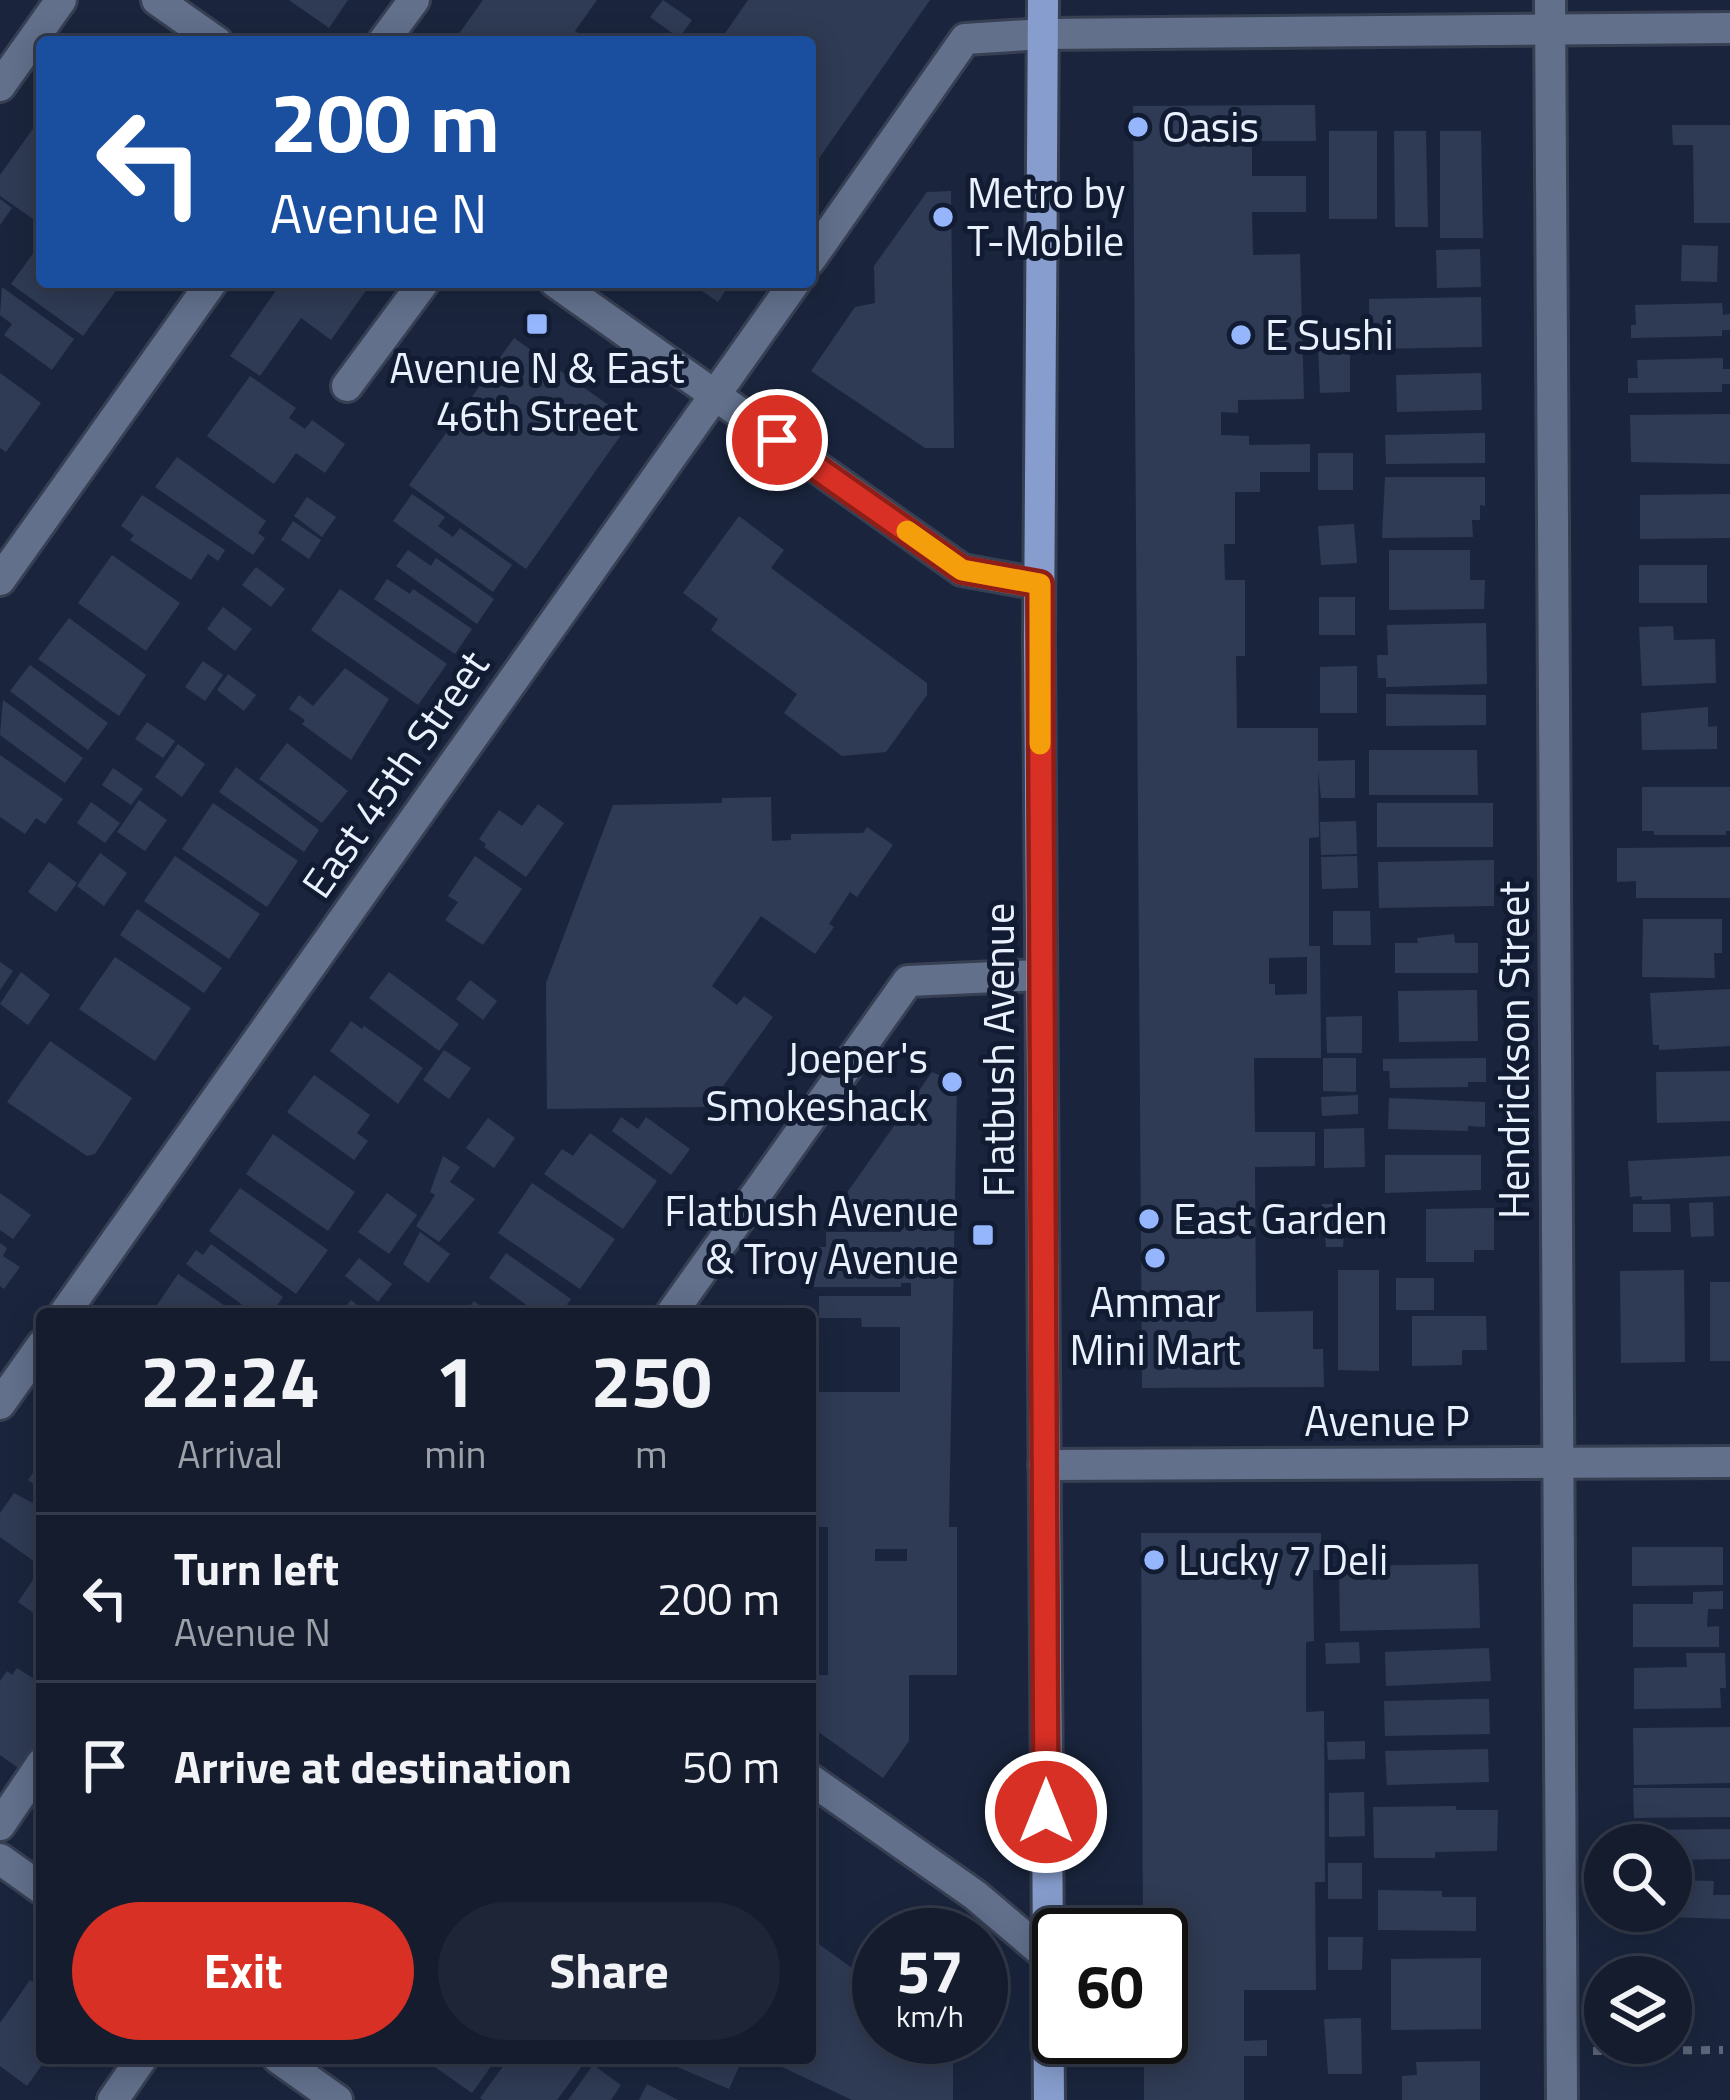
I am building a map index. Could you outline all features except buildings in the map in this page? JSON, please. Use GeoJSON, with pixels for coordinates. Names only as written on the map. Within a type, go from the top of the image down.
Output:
{"type":"FeatureCollection","features":[{"type":"Feature","properties":{"kind":"main road","name":"Flatbush Avenue"},"geometry":{"type":"LineString","coordinates":[[1043,0],[1040,584],[1047,1908]]}},
{"type":"Feature","properties":{"kind":"main road","name":"Flatbush Avenue"},"geometry":{"type":"LineString","coordinates":[[1049,2064],[1049,2100]]}},
{"type":"Feature","properties":{"kind":"street"},"geometry":{"type":"LineString","coordinates":[[0,86],[61,0]]}},
{"type":"Feature","properties":{"kind":"street"},"geometry":{"type":"LineString","coordinates":[[158,0],[209,36]]}},
{"type":"Feature","properties":{"kind":"street"},"geometry":{"type":"LineString","coordinates":[[387,36],[414,0]]}},
{"type":"Feature","properties":{"kind":"street"},"geometry":{"type":"LineString","coordinates":[[816,251],[965,39],[1550,14],[1730,28]]}},
{"type":"Feature","properties":{"kind":"street","name":"Hendrickson Street"},"geometry":{"type":"LineString","coordinates":[[1550,14],[1562,2100]]}},
{"type":"Feature","properties":{"kind":"street"},"geometry":{"type":"LineString","coordinates":[[0,580],[208,288]]}},
{"type":"Feature","properties":{"kind":"street"},"geometry":{"type":"LineString","coordinates":[[347,386],[420,288]]}},
{"type":"Feature","properties":{"kind":"street"},"geometry":{"type":"LineString","coordinates":[[563,288],[962,570],[1040,584]]}},
{"type":"Feature","properties":{"kind":"street","name":"East 45th Street"},"geometry":{"type":"LineString","coordinates":[[68,1308],[791,288]]}},
{"type":"Feature","properties":{"kind":"street"},"geometry":{"type":"LineString","coordinates":[[675,1308],[908,981],[1041,975]]}},
{"type":"Feature","properties":{"kind":"street"},"geometry":{"type":"LineString","coordinates":[[0,1404],[36,1353]]}},
{"type":"Feature","properties":{"kind":"street","name":"Avenue P"},"geometry":{"type":"LineString","coordinates":[[1044,1465],[1730,1462]]}},
{"type":"Feature","properties":{"kind":"street"},"geometry":{"type":"LineString","coordinates":[[0,1825],[36,1772]]}},
{"type":"Feature","properties":{"kind":"street"},"geometry":{"type":"LineString","coordinates":[[816,1783],[975,1895],[1032,1942]]}},
{"type":"Feature","properties":{"kind":"street"},"geometry":{"type":"LineString","coordinates":[[0,1859],[36,1885]]}},
{"type":"Feature","properties":{"kind":"street"},"geometry":{"type":"LineString","coordinates":[[113,2100],[138,2064]]}},
{"type":"Feature","properties":{"kind":"street"},"geometry":{"type":"LineString","coordinates":[[286,2064],[337,2100]]}},
{"type":"Feature","properties":{"kind":"path"},"geometry":{"type":"LineString","coordinates":[[1562,2051],[1723,2050]]}},
{"type":"Feature","properties":{"kind":"slow traffic"},"geometry":{"type":"LineString","coordinates":[[907,531],[962,570],[1040,584],[1040,744]]}},
{"type":"Feature","properties":{"kind":"place","name":"Oasis"},"geometry":{"type":"Point","coordinates":[1138,127]}},
{"type":"Feature","properties":{"kind":"place","name":"Metro by T-Mobile"},"geometry":{"type":"Point","coordinates":[943,217]}},
{"type":"Feature","properties":{"kind":"place","name":"Avenue N & East 46th Street"},"geometry":{"type":"Point","coordinates":[537,324]}},
{"type":"Feature","properties":{"kind":"place","name":"E Sushi"},"geometry":{"type":"Point","coordinates":[1241,335]}},
{"type":"Feature","properties":{"kind":"place","name":"Joeper's Smokeshack"},"geometry":{"type":"Point","coordinates":[952,1082]}},
{"type":"Feature","properties":{"kind":"place","name":"East Garden"},"geometry":{"type":"Point","coordinates":[1149,1219]}},
{"type":"Feature","properties":{"kind":"place","name":"Flatbush Avenue & Troy Avenue"},"geometry":{"type":"Point","coordinates":[983,1235]}},
{"type":"Feature","properties":{"kind":"place","name":"Ammar Mini Mart"},"geometry":{"type":"Point","coordinates":[1155,1258]}},
{"type":"Feature","properties":{"kind":"place","name":"Lucky 7 Deli"},"geometry":{"type":"Point","coordinates":[1154,1560]}},
{"type":"Feature","properties":{"kind":"route"},"geometry":{"type":"LineString","coordinates":[[777,440],[962,570],[1040,584],[1046,1812]]}}]}
